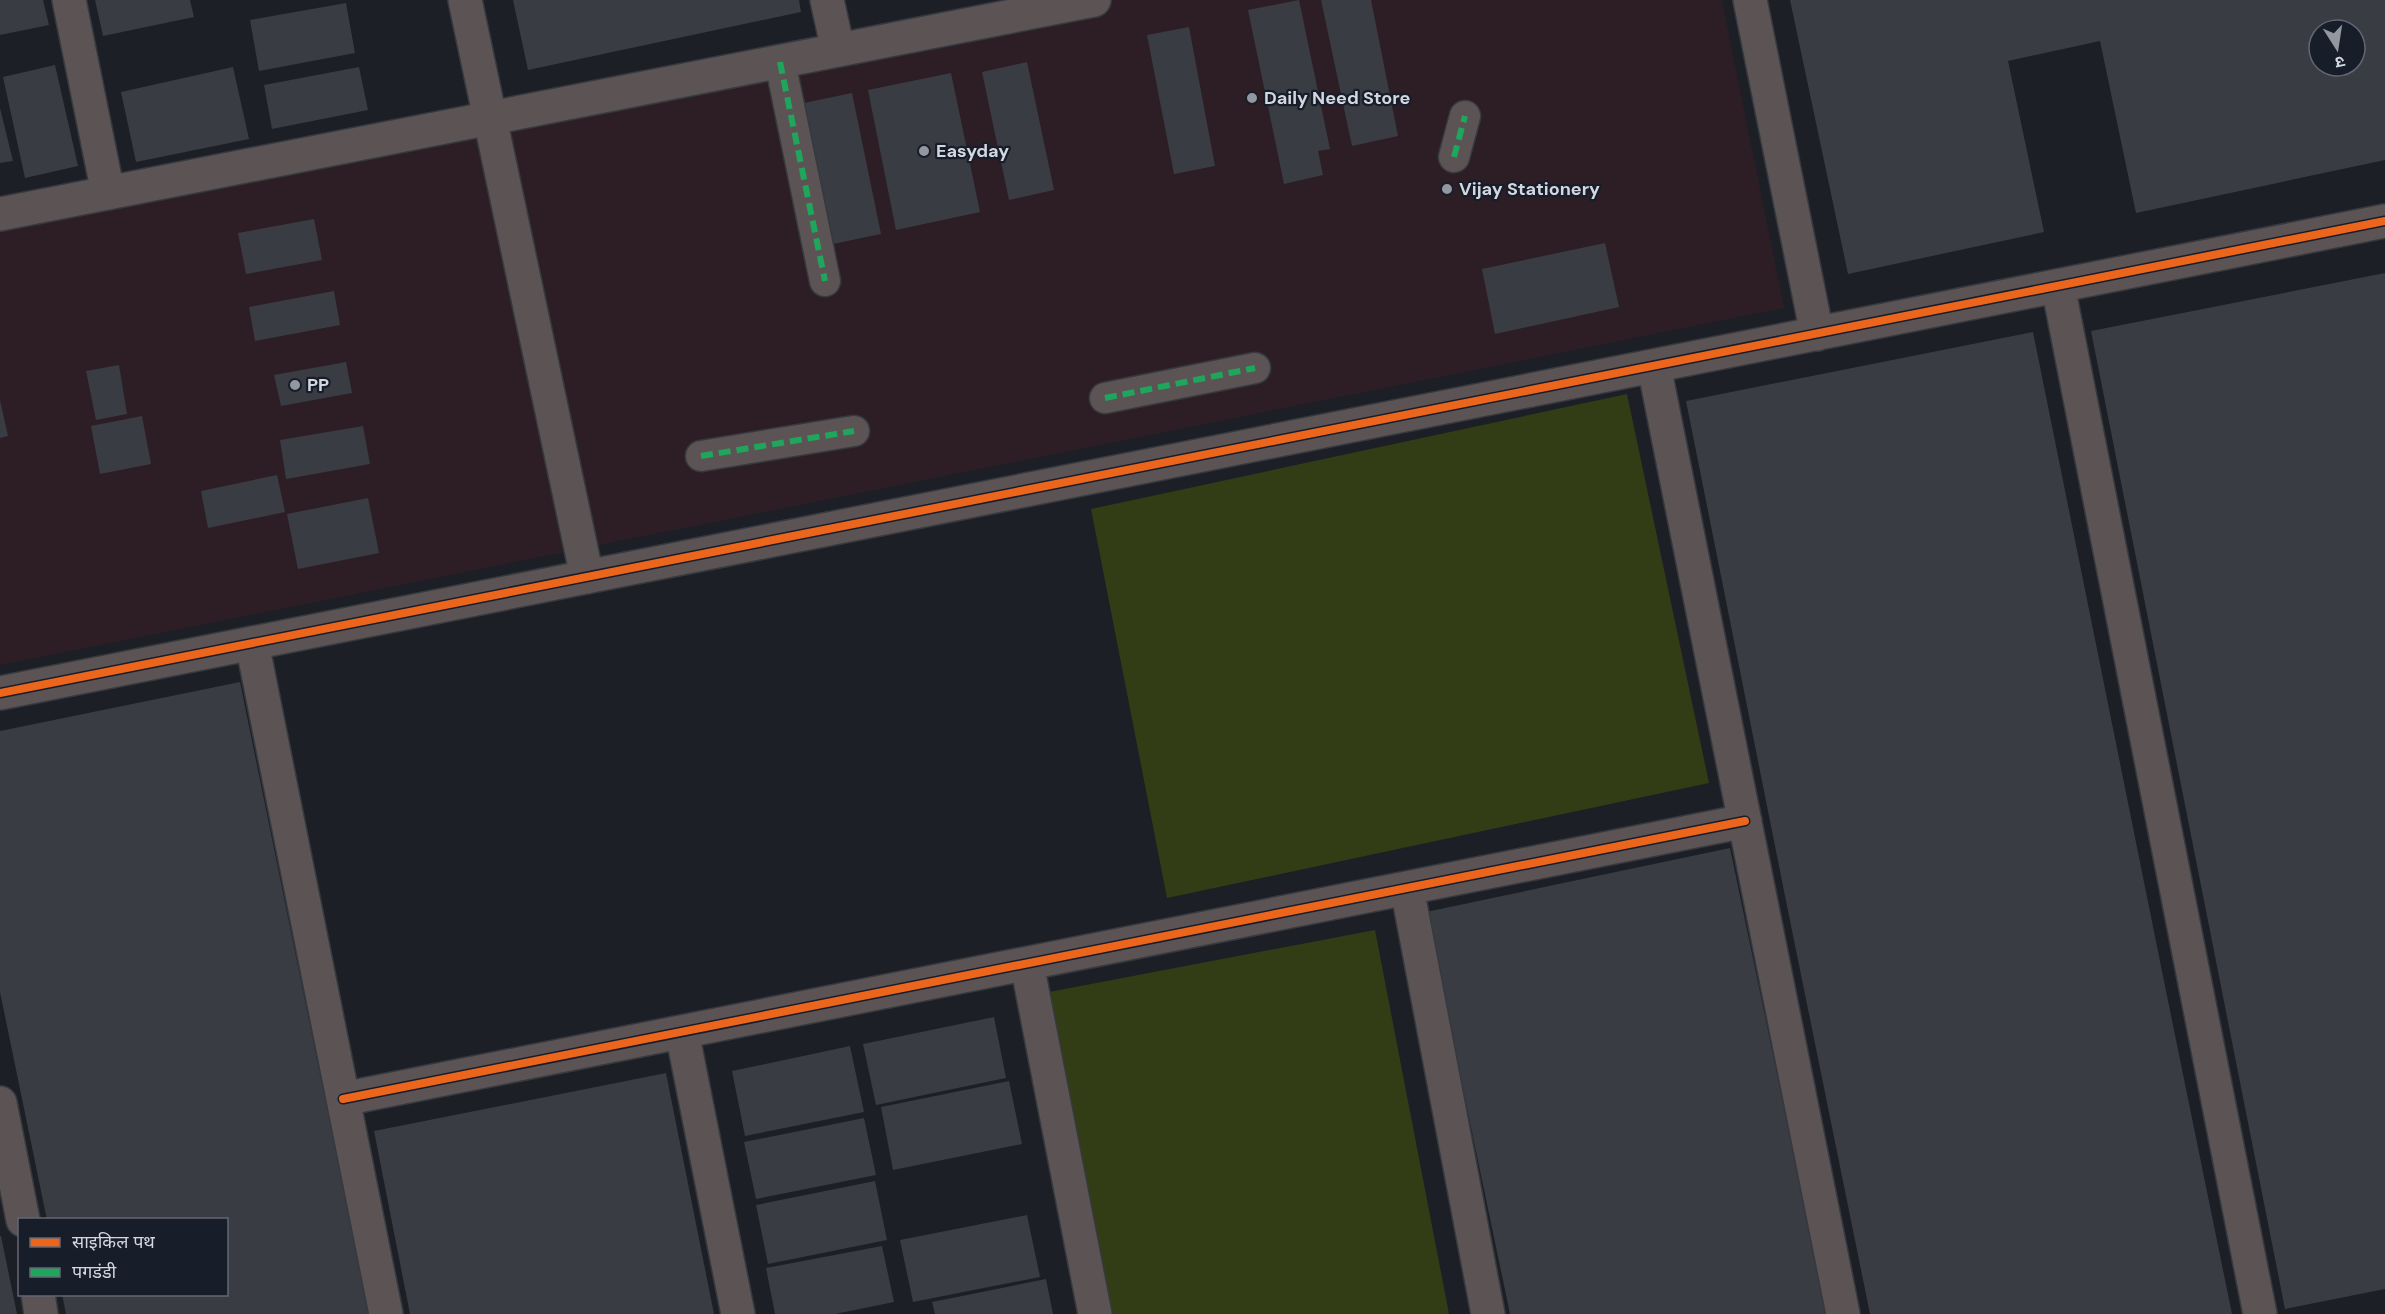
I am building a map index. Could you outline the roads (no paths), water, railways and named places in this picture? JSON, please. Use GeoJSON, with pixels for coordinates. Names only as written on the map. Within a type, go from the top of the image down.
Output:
{"type":"FeatureCollection","features":[{"type":"Feature","properties":{"kind":"street"},"geometry":{"type":"LineString","coordinates":[[69,0],[108,193]]}},
{"type":"Feature","properties":{"kind":"street"},"geometry":{"type":"LineString","coordinates":[[465,0],[587,577]]}},
{"type":"Feature","properties":{"kind":"street"},"geometry":{"type":"LineString","coordinates":[[827,0],[838,50]]}},
{"type":"Feature","properties":{"kind":"street"},"geometry":{"type":"LineString","coordinates":[[0,214],[1094,0]]}},
{"type":"Feature","properties":{"kind":"street"},"geometry":{"type":"LineString","coordinates":[[1750,0],[1817,334]]}},
{"type":"Feature","properties":{"kind":"street"},"geometry":{"type":"LineString","coordinates":[[780,62],[825,281]]}},
{"type":"Feature","properties":{"kind":"street"},"geometry":{"type":"LineString","coordinates":[[1454,157],[1465,116]]}},
{"type":"Feature","properties":{"kind":"street"},"geometry":{"type":"LineString","coordinates":[[0,693],[2385,221]]}},
{"type":"Feature","properties":{"kind":"street"},"geometry":{"type":"LineString","coordinates":[[2058,286],[2260,1314]]}},
{"type":"Feature","properties":{"kind":"street"},"geometry":{"type":"LineString","coordinates":[[1654,366],[1843,1314]]}},
{"type":"Feature","properties":{"kind":"street"},"geometry":{"type":"LineString","coordinates":[[1105,398],[1255,368]]}},
{"type":"Feature","properties":{"kind":"street"},"geometry":{"type":"LineString","coordinates":[[700,456],[854,431]]}},
{"type":"Feature","properties":{"kind":"street"},"geometry":{"type":"LineString","coordinates":[[252,643],[387,1314]]}},
{"type":"Feature","properties":{"kind":"street"},"geometry":{"type":"LineString","coordinates":[[343,1099],[1745,821]]}},
{"type":"Feature","properties":{"kind":"street"},"geometry":{"type":"LineString","coordinates":[[1407,888],[1488,1314]]}},
{"type":"Feature","properties":{"kind":"street"},"geometry":{"type":"LineString","coordinates":[[1027,964],[1095,1314]]}},
{"type":"Feature","properties":{"kind":"street"},"geometry":{"type":"LineString","coordinates":[[682,1032],[738,1314]]}},
{"type":"Feature","properties":{"kind":"street"},"geometry":{"type":"LineString","coordinates":[[0,1103],[23,1218]]}},
{"type":"Feature","properties":{"kind":"street"},"geometry":{"type":"LineString","coordinates":[[38,1296],[41,1314]]}},
{"type":"Feature","properties":{"kind":"place","name":"Daily Need Store"},"geometry":{"type":"Point","coordinates":[1252,98]}},
{"type":"Feature","properties":{"kind":"place","name":"Easyday"},"geometry":{"type":"Point","coordinates":[924,151]}},
{"type":"Feature","properties":{"kind":"place","name":"Vijay Stationery"},"geometry":{"type":"Point","coordinates":[1447,189]}},
{"type":"Feature","properties":{"kind":"place","name":"PP"},"geometry":{"type":"Point","coordinates":[295,385]}}]}
